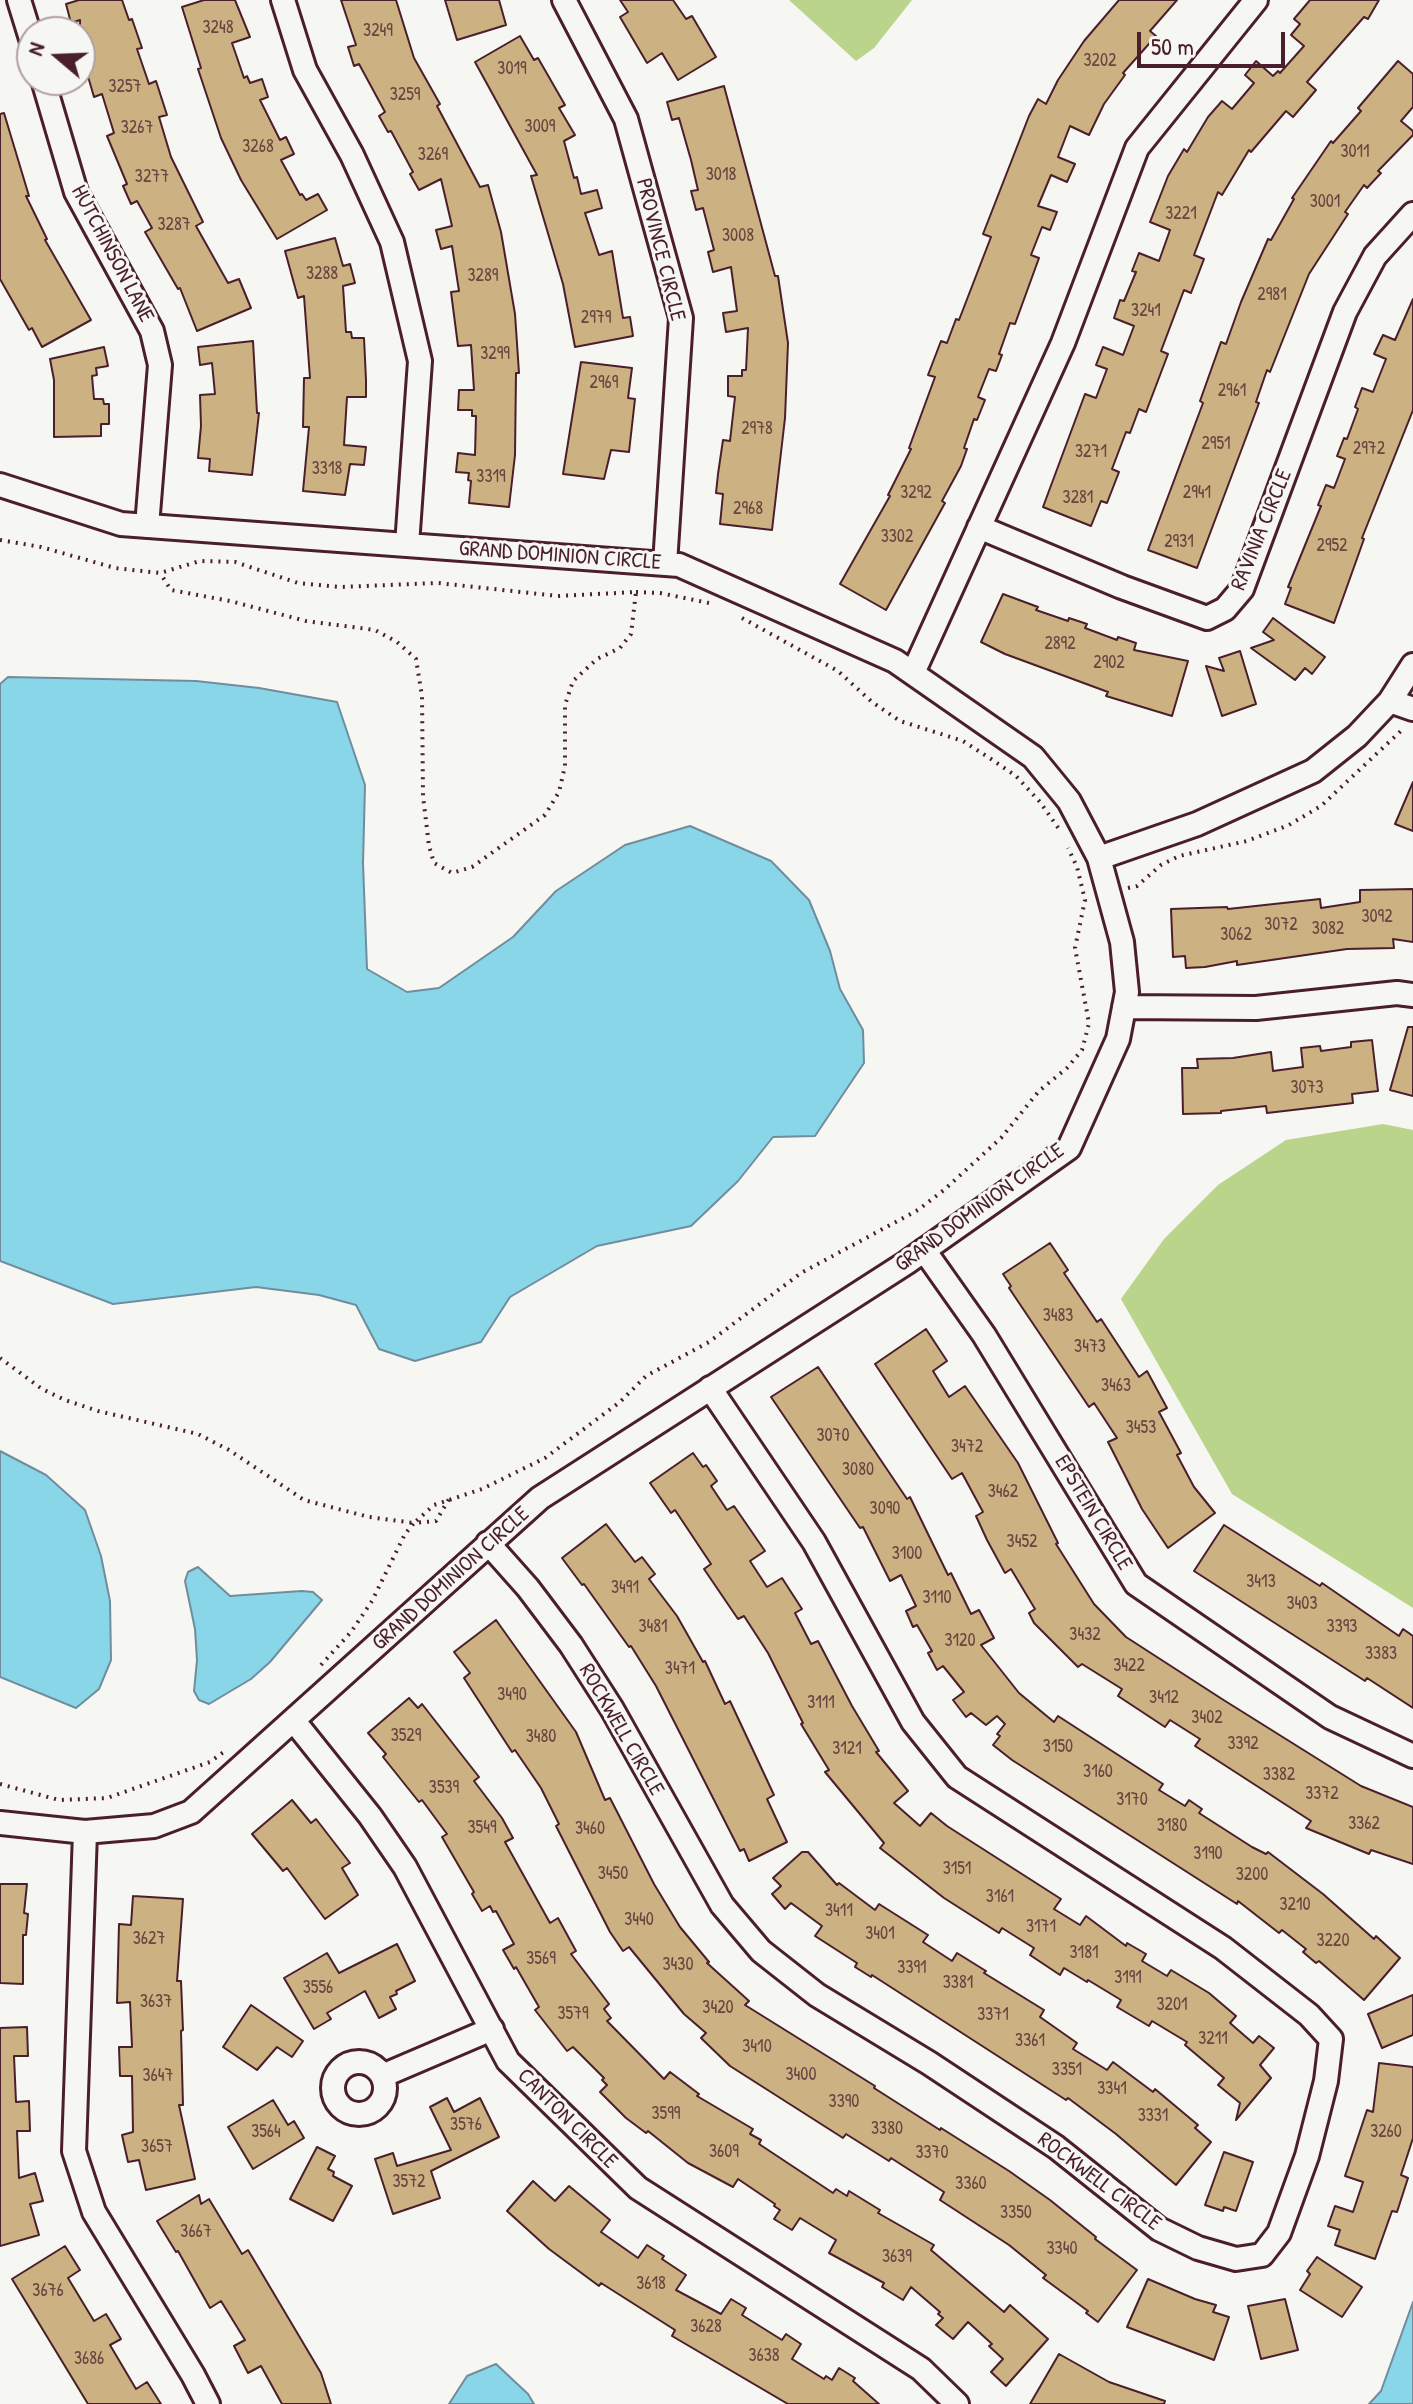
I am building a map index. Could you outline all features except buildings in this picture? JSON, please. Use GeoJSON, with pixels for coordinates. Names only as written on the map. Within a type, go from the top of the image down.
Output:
{"type":"FeatureCollection","features":[{"type":"Feature","properties":{"kind":"street"},"geometry":{"type":"LineString","coordinates":[[283,0],[305,70],[352,155],[392,242],[420,361],[407,545]]}},
{"type":"Feature","properties":{"kind":"street","name":"PROVINCE CIRCLE"},"geometry":{"type":"LineString","coordinates":[[564,0],[567,11],[626,119],[681,318],[665,564]]}},
{"type":"Feature","properties":{"kind":"street"},"geometry":{"type":"LineString","coordinates":[[913,673],[1063,343],[1137,148],[1256,0]]}},
{"type":"Feature","properties":{"kind":"street","name":"HUTCHINSON LANE"},"geometry":{"type":"LineString","coordinates":[[48,96],[76,192],[152,331],[160,365],[147,526]]}},
{"type":"Feature","properties":{"kind":"street","name":"RAVINIA CIRCLE"},"geometry":{"type":"LineString","coordinates":[[979,527],[1122,587],[1207,618],[1225,609],[1242,589],[1345,312],[1375,256],[1413,214]]}},
{"type":"Feature","properties":{"kind":"street","name":"GRAND DOMINION CIRCLE"},"geometry":{"type":"LineString","coordinates":[[0,485],[121,524],[679,565],[895,661],[1033,757],[1069,801],[1099,858],[1122,942],[1127,992],[1118,1039],[1069,1148],[924,1250],[540,1498],[191,1812],[154,1826],[85,1832],[0,1823]]}},
{"type":"Feature","properties":{"kind":"street"},"geometry":{"type":"LineString","coordinates":[[1099,858],[1197,824],[1313,771],[1357,736],[1390,701],[1413,665]]}},
{"type":"Feature","properties":{"kind":"street"},"geometry":{"type":"LineString","coordinates":[[1390,701],[1409,718]]}},
{"type":"Feature","properties":{"kind":"street"},"geometry":{"type":"LineString","coordinates":[[1124,1007],[1256,1008],[1397,993],[1413,995]]}},
{"type":"Feature","properties":{"kind":"street","name":"EPSTEIN CIRCLE"},"geometry":{"type":"LineString","coordinates":[[924,1250],[984,1335],[1136,1584],[1330,1717],[1413,1756]]}},
{"type":"Feature","properties":{"kind":"street","name":"ROCKWELL CIRCLE"},"geometry":{"type":"LineString","coordinates":[[488,1543],[528,1588],[571,1645],[612,1709],[722,1905],[761,1951],[817,1995],[929,2063],[1056,2147],[1159,2229],[1198,2248],[1236,2259],[1262,2255],[1279,2233],[1307,2156],[1326,2081],[1331,2039],[1309,2015],[1223,1948],[957,1777],[913,1722],[814,1542],[710,1388]]}},
{"type":"Feature","properties":{"kind":"street","name":"CANTON CIRCLE"},"geometry":{"type":"LineString","coordinates":[[294,1721],[370,1816],[405,1867],[508,2061],[638,2188],[921,2369],[957,2404]]}},
{"type":"Feature","properties":{"kind":"street"},"geometry":{"type":"LineString","coordinates":[[85,1832],[74,2151],[94,2212],[208,2404]]}},
{"type":"Feature","properties":{"kind":"street"},"geometry":{"type":"LineString","coordinates":[[382,2076],[492,2029]]}},
{"type":"Feature","properties":{"kind":"path"},"geometry":{"type":"LineString","coordinates":[[0,540],[41,547],[115,568],[160,573],[200,561],[235,562],[298,583],[340,587],[438,583],[558,596],[636,592],[676,595],[713,604]]}},
{"type":"Feature","properties":{"kind":"path"},"geometry":{"type":"LineString","coordinates":[[160,573],[171,590],[230,601],[306,621],[375,630],[397,642],[416,659],[422,696],[423,796],[429,846],[434,863],[452,873],[472,867],[545,815],[559,792],[565,766],[565,705],[573,681],[597,659],[620,648],[631,634],[636,592]]}},
{"type":"Feature","properties":{"kind":"path"},"geometry":{"type":"LineString","coordinates":[[736,615],[838,671],[872,702],[900,721],[963,741],[991,759],[1016,776],[1040,802],[1061,832]]}},
{"type":"Feature","properties":{"kind":"path"},"geometry":{"type":"LineString","coordinates":[[1085,900],[1137,886],[1161,865],[1179,856],[1247,841],[1289,825],[1321,806],[1409,718]]}},
{"type":"Feature","properties":{"kind":"path"},"geometry":{"type":"LineString","coordinates":[[314,1672],[351,1632],[372,1601],[405,1534],[434,1505],[482,1489],[545,1458],[612,1409],[646,1376],[709,1342],[801,1273],[918,1210],[975,1163],[1001,1138],[1039,1091],[1067,1068],[1082,1050],[1089,1023],[1075,948],[1085,900],[1077,867],[1066,844]]}},
{"type":"Feature","properties":{"kind":"path"},"geometry":{"type":"LineString","coordinates":[[0,1358],[42,1389],[65,1400],[98,1411],[198,1434],[229,1450],[304,1500],[369,1517],[414,1523],[436,1521],[449,1499]]}},
{"type":"Feature","properties":{"kind":"path"},"geometry":{"type":"LineString","coordinates":[[0,1784],[59,1800],[107,1798],[210,1762],[232,1746]]}},
{"type":"Feature","properties":{"kind":"green space"},"geometry":{"type":"Polygon","coordinates":[[[789,0],[912,0],[874,48],[856,61],[789,0]]]}},
{"type":"Feature","properties":{"kind":"green space"},"geometry":{"type":"Polygon","coordinates":[[[1383,1124],[1413,1130],[1413,1608],[1232,1494],[1121,1299],[1164,1239],[1218,1185],[1286,1140],[1383,1124]]]}},
{"type":"Feature","properties":{"kind":"water"},"geometry":{"type":"Polygon","coordinates":[[[8,677],[196,681],[337,702],[365,785],[363,863],[367,969],[407,992],[439,988],[513,937],[556,891],[625,845],[690,826],[771,861],[809,900],[830,951],[840,989],[863,1030],[864,1063],[815,1136],[773,1137],[738,1181],[691,1226],[597,1246],[510,1297],[481,1342],[415,1361],[379,1349],[356,1305],[319,1295],[256,1287],[113,1304],[0,1261],[0,684],[8,677]]]}},
{"type":"Feature","properties":{"kind":"water"},"geometry":{"type":"Polygon","coordinates":[[[0,1451],[46,1475],[85,1510],[101,1556],[110,1601],[111,1660],[99,1689],[76,1708],[0,1677],[0,1451]]]}},
{"type":"Feature","properties":{"kind":"water"},"geometry":{"type":"Polygon","coordinates":[[[198,1567],[230,1596],[302,1591],[313,1592],[322,1600],[270,1662],[251,1679],[209,1704],[199,1700],[194,1691],[197,1660],[195,1629],[185,1581],[188,1572],[198,1567]]]}},
{"type":"Feature","properties":{"kind":"water"},"geometry":{"type":"Polygon","coordinates":[[[1413,2302],[1413,2404],[1369,2404],[1381,2391],[1413,2302]]]}},
{"type":"Feature","properties":{"kind":"water"},"geometry":{"type":"Polygon","coordinates":[[[496,2364],[528,2394],[534,2404],[449,2404],[467,2376],[496,2364]]]}}]}
